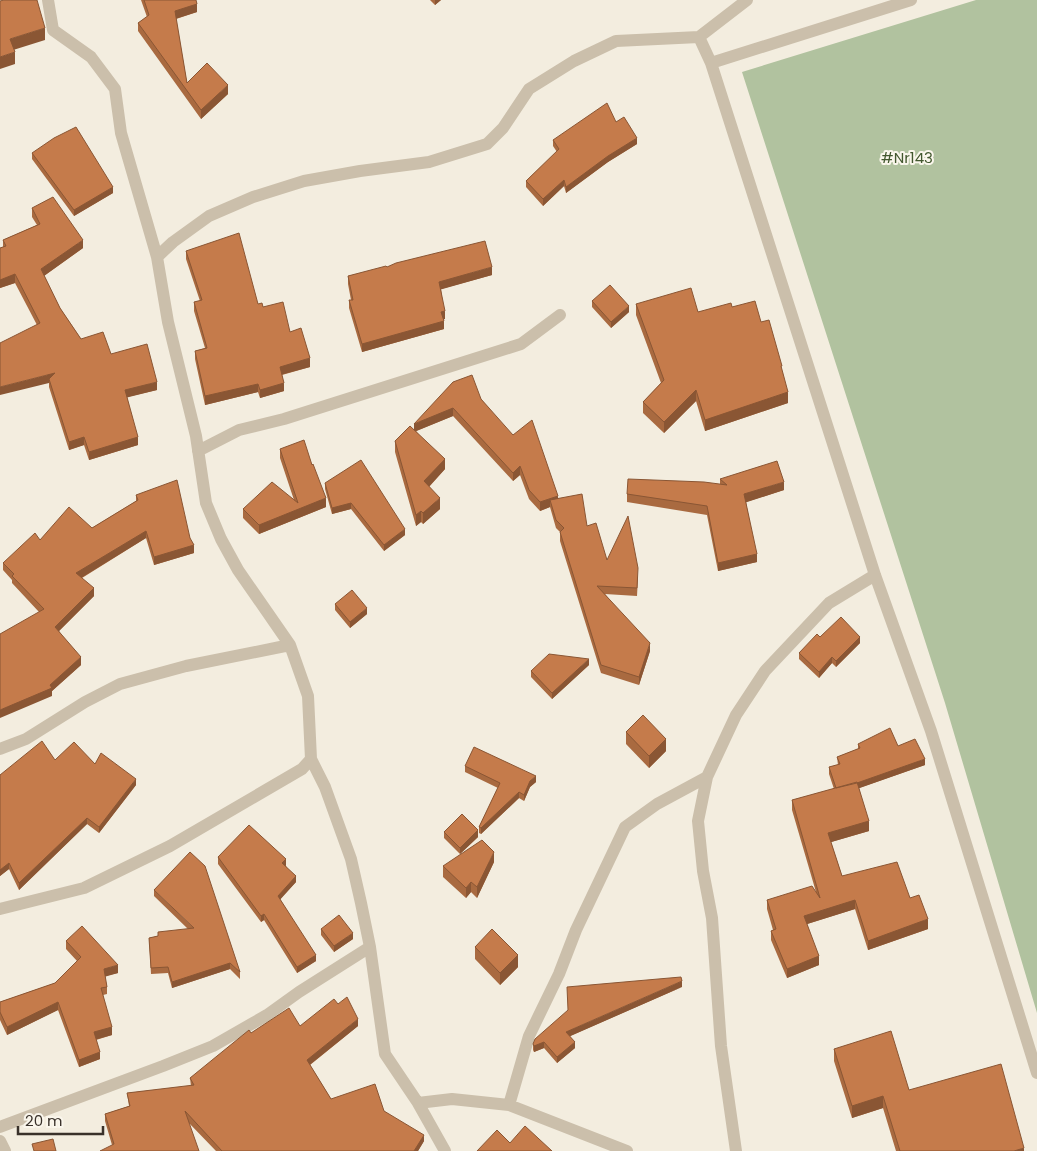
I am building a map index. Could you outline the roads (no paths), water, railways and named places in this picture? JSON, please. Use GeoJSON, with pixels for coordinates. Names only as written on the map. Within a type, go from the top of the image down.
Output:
{"type":"FeatureCollection","features":[{"type":"Feature","properties":{"kind":"street"},"geometry":{"type":"LineString","coordinates":[[48,0],[53,30],[91,57],[116,89],[121,133],[156,257],[168,322],[182,374],[198,451],[206,503],[221,539],[238,570],[290,644],[308,696],[311,759],[325,787],[350,859],[370,947],[385,1054],[418,1103],[445,1151]]}},
{"type":"Feature","properties":{"kind":"street"},"geometry":{"type":"LineString","coordinates":[[156,257],[209,216],[253,197],[304,181],[429,162],[487,144],[503,128],[529,89],[574,61],[616,41],[699,37],[747,0]]}},
{"type":"Feature","properties":{"kind":"street"},"geometry":{"type":"LineString","coordinates":[[711,63],[911,0]]}},
{"type":"Feature","properties":{"kind":"street"},"geometry":{"type":"LineString","coordinates":[[699,37],[711,63],[875,575],[931,731],[1037,1073]]}},
{"type":"Feature","properties":{"kind":"street"},"geometry":{"type":"LineString","coordinates":[[198,451],[239,430],[284,419],[521,344],[560,315]]}},
{"type":"Feature","properties":{"kind":"street"},"geometry":{"type":"LineString","coordinates":[[736,1151],[722,1046],[712,918],[703,872],[698,821],[707,778],[736,716],[765,671],[829,603],[875,575]]}},
{"type":"Feature","properties":{"kind":"street"},"geometry":{"type":"LineString","coordinates":[[0,749],[26,739],[84,702],[120,684],[186,666],[290,644]]}},
{"type":"Feature","properties":{"kind":"street"},"geometry":{"type":"LineString","coordinates":[[0,909],[84,888],[170,846],[302,770],[311,759]]}},
{"type":"Feature","properties":{"kind":"street"},"geometry":{"type":"LineString","coordinates":[[509,1105],[529,1036],[559,974],[576,930],[625,827],[656,804],[707,778]]}},
{"type":"Feature","properties":{"kind":"street"},"geometry":{"type":"LineString","coordinates":[[0,1127],[213,1046],[267,1015],[299,992],[370,947]]}},
{"type":"Feature","properties":{"kind":"street"},"geometry":{"type":"LineString","coordinates":[[418,1103],[452,1099],[509,1105],[627,1151]]}},
{"type":"Feature","properties":{"kind":"street"},"geometry":{"type":"LineString","coordinates":[[0,1140],[5,1151]]}},
{"type":"Feature","properties":{"kind":"park label","name":"#Nr143"},"geometry":{"type":"Point","coordinates":[907,158]}}]}
